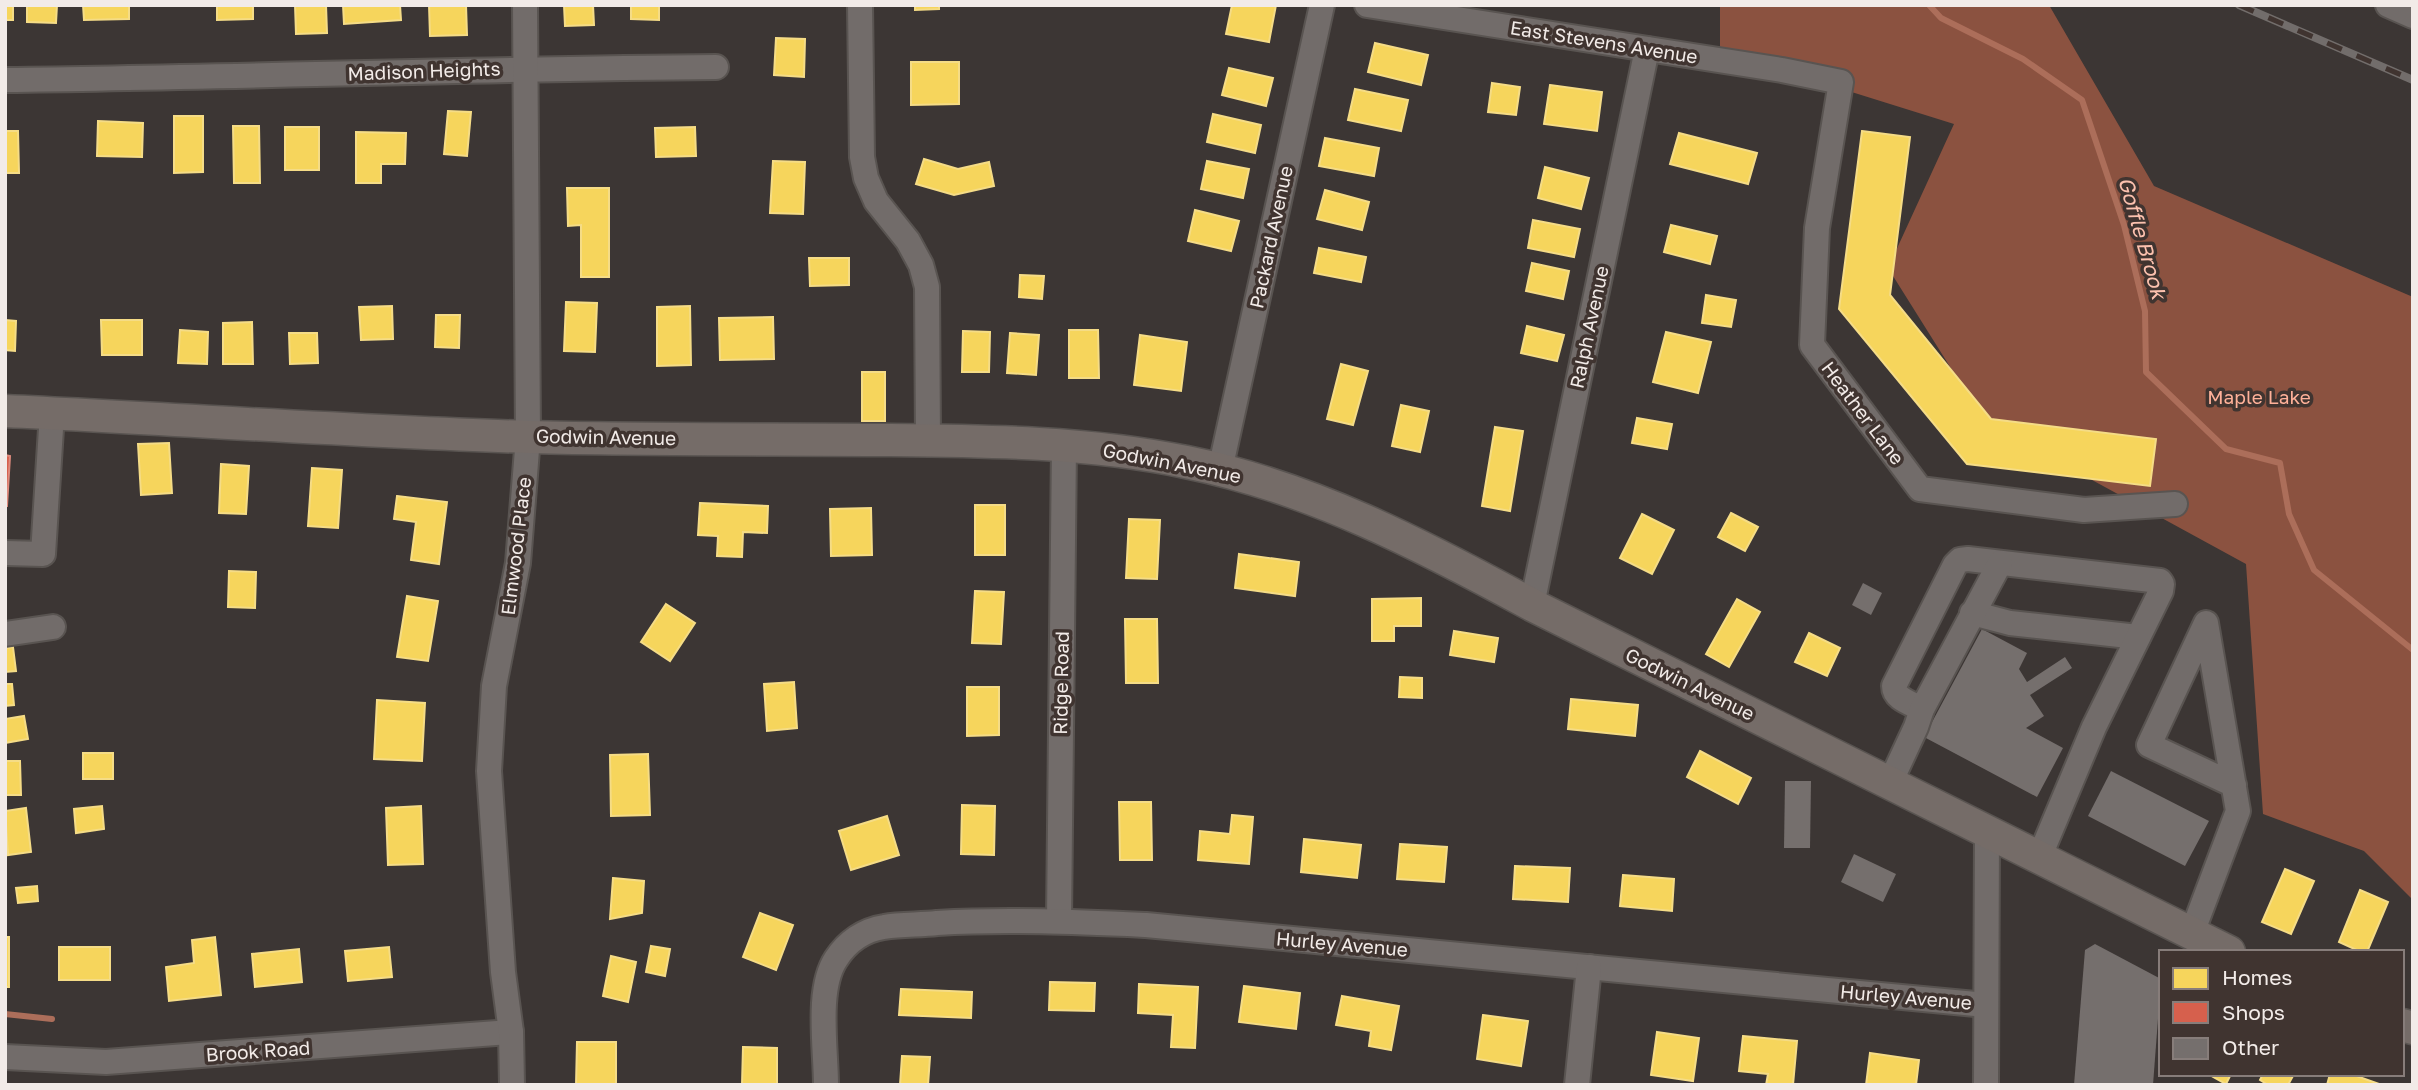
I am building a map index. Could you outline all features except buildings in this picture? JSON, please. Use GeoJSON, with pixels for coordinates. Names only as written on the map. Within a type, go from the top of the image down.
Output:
{"type":"FeatureCollection","features":[{"type":"Feature","properties":{"kind":"main road","name":"Godwin Avenue"},"geometry":{"type":"LineString","coordinates":[[5,411],[528,436],[1064,445],[1126,451],[1220,470],[1279,486],[1353,515],[1429,550],[1532,605],[2225,950]]}},
{"type":"Feature","properties":{"kind":"street","name":"Elmwood Place"},"geometry":{"type":"LineString","coordinates":[[512,1085],[511,1032],[503,972],[489,771],[495,686],[518,563],[528,436],[525,5]]}},
{"type":"Feature","properties":{"kind":"street"},"geometry":{"type":"LineString","coordinates":[[860,5],[862,158],[866,178],[876,201],[908,241],[921,265],[927,287],[928,441]]}},
{"type":"Feature","properties":{"kind":"street","name":"Packard Avenue"},"geometry":{"type":"LineString","coordinates":[[1220,470],[1322,5]]}},
{"type":"Feature","properties":{"kind":"street","name":"East Stevens Avenue"},"geometry":{"type":"LineString","coordinates":[[1367,5],[1841,82]]}},
{"type":"Feature","properties":{"kind":"street"},"geometry":{"type":"LineString","coordinates":[[2388,5],[2413,16]]}},
{"type":"Feature","properties":{"kind":"street","name":"Ralph Avenue"},"geometry":{"type":"LineString","coordinates":[[1532,605],[1647,49]]}},
{"type":"Feature","properties":{"kind":"street","name":"Madison Heights"},"geometry":{"type":"LineString","coordinates":[[5,80],[527,68],[716,67]]}},
{"type":"Feature","properties":{"kind":"street","name":"Heather Lane"},"geometry":{"type":"LineString","coordinates":[[1841,82],[1816,228],[1812,345],[1920,489],[2084,510],[2175,504]]}},
{"type":"Feature","properties":{"kind":"street"},"geometry":{"type":"LineString","coordinates":[[5,553],[43,554],[52,413]]}},
{"type":"Feature","properties":{"kind":"street","name":"Ridge Road"},"geometry":{"type":"LineString","coordinates":[[1059,921],[1064,445]]}},
{"type":"Feature","properties":{"kind":"street"},"geometry":{"type":"LineString","coordinates":[[1922,709],[1897,696],[1894,686],[1955,565],[1960,561],[1968,559],[2160,581],[2161,591],[2094,727],[2039,858]]}},
{"type":"Feature","properties":{"kind":"street"},"geometry":{"type":"LineString","coordinates":[[1890,783],[1922,709],[2000,563]]}},
{"type":"Feature","properties":{"kind":"street"},"geometry":{"type":"LineString","coordinates":[[1972,613],[2010,623],[2138,638]]}},
{"type":"Feature","properties":{"kind":"street"},"geometry":{"type":"LineString","coordinates":[[2192,933],[2238,811],[2234,786],[2211,650],[2206,623],[2149,745],[2234,786]]}},
{"type":"Feature","properties":{"kind":"street"},"geometry":{"type":"LineString","coordinates":[[5,634],[53,627]]}},
{"type":"Feature","properties":{"kind":"street"},"geometry":{"type":"LineString","coordinates":[[1986,1085],[1987,832]]}},
{"type":"Feature","properties":{"kind":"street","name":"Hurley Avenue"},"geometry":{"type":"LineString","coordinates":[[826,1085],[824,996],[831,968],[847,944],[864,933],[883,927],[975,921],[1146,925],[1986,1005]]}},
{"type":"Feature","properties":{"kind":"street"},"geometry":{"type":"LineString","coordinates":[[1577,1085],[1590,967]]}},
{"type":"Feature","properties":{"kind":"street","name":"Brook Road"},"geometry":{"type":"LineString","coordinates":[[5,1058],[106,1062],[511,1032]]}},
{"type":"Feature","properties":{"kind":"green space","name":"Maple Lake"},"geometry":{"type":"Polygon","coordinates":[[[1720,5],[2049,5],[2154,186],[2413,297],[2413,900],[2364,851],[2263,814],[2246,564],[1984,421],[1888,268],[1954,124],[1720,51],[1720,5]]]}},
{"type":"Feature","properties":{"kind":"waterway","name":"Goffle Brook"},"geometry":{"type":"LineString","coordinates":[[1929,5],[1941,18],[2023,59],[2082,100],[2124,225],[2145,311],[2146,372],[2226,449],[2280,463],[2289,514],[2314,570],[2413,650]]}},
{"type":"Feature","properties":{"kind":"waterway"},"geometry":{"type":"LineString","coordinates":[[5,1014],[52,1019]]}},
{"type":"Feature","properties":{"kind":"railway"},"geometry":{"type":"LineString","coordinates":[[2239,5],[2413,80]]}}]}
